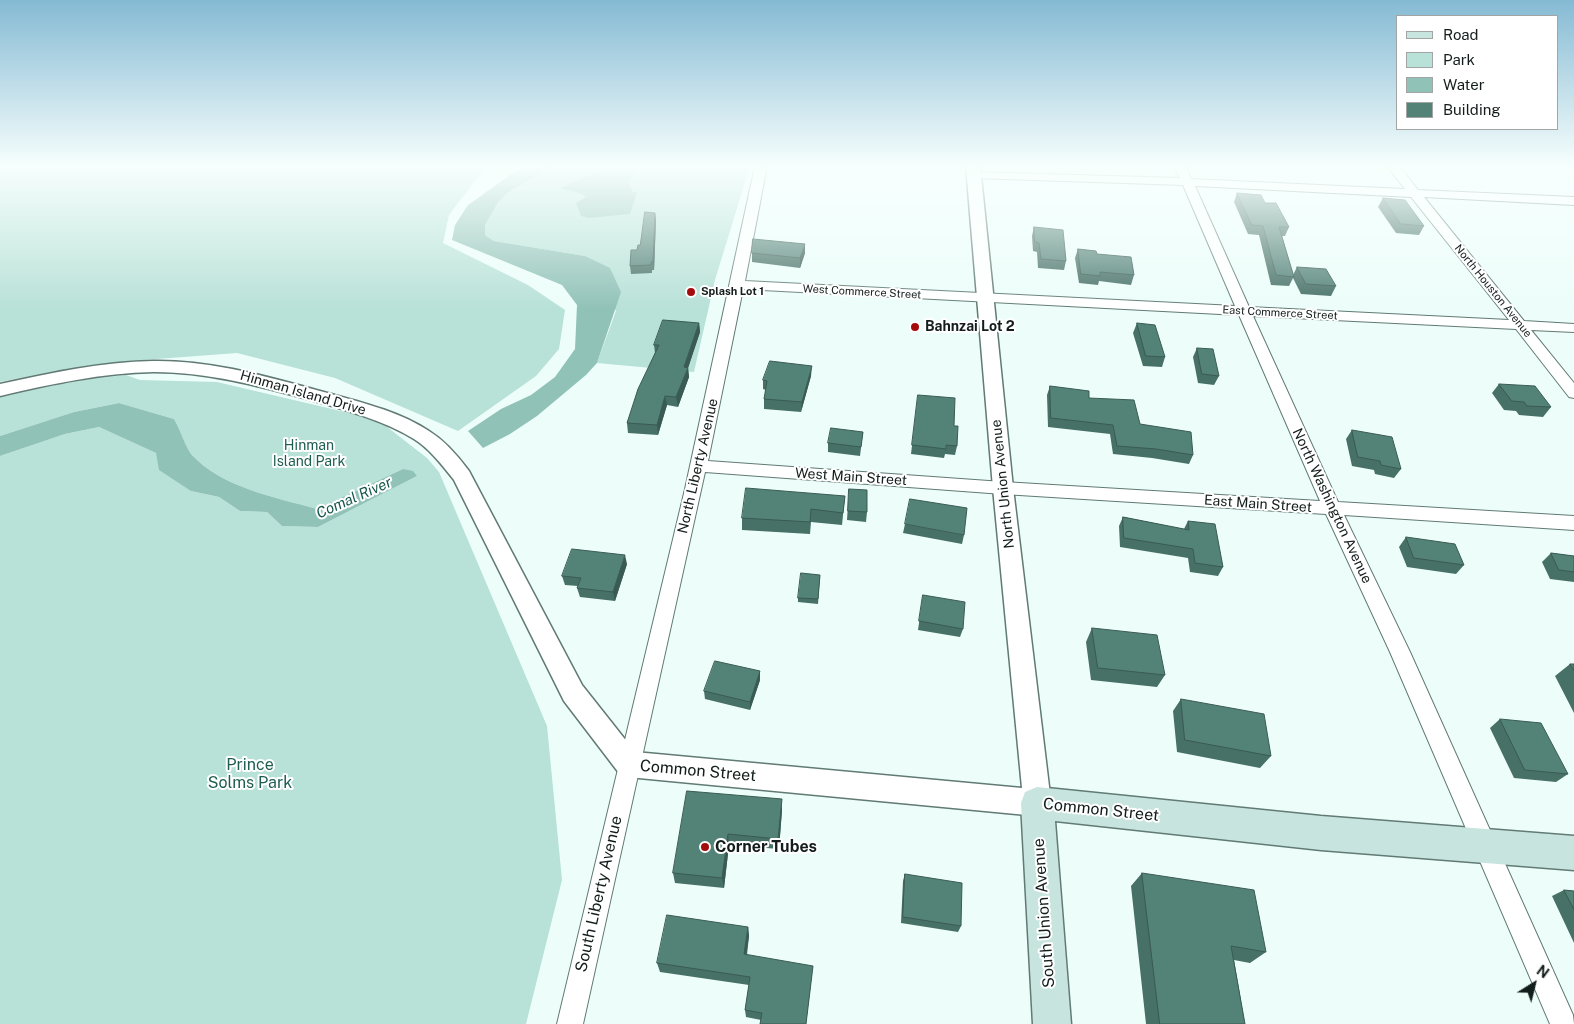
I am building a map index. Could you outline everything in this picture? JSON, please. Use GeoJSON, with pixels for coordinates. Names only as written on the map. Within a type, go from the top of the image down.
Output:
{"type":"FeatureCollection","features":[{"type":"Feature","properties":{"kind":"main road","name":"Common Street"},"geometry":{"type":"LineString","coordinates":[[1037,803],[1321,833],[1574,854]]}},
{"type":"Feature","properties":{"kind":"main road","name":"South Union Avenue"},"geometry":{"type":"LineString","coordinates":[[1037,803],[1052,1024]]}},
{"type":"Feature","properties":{"kind":"street","name":"North Liberty Avenue"},"geometry":{"type":"LineString","coordinates":[[628,764],[699,466],[751,214]]}},
{"type":"Feature","properties":{"kind":"street","name":"North Union Avenue"},"geometry":{"type":"LineString","coordinates":[[977,214],[1003,488],[1037,803]]}},
{"type":"Feature","properties":{"kind":"street","name":"North Washington Avenue"},"geometry":{"type":"LineString","coordinates":[[1201,214],[1332,509],[1400,652],[1564,1024]]}},
{"type":"Feature","properties":{"kind":"street","name":"North Houston Avenue"},"geometry":{"type":"LineString","coordinates":[[1431,214],[1522,325],[1574,394]]}},
{"type":"Feature","properties":{"kind":"street","name":"West Commerce Street"},"geometry":{"type":"LineString","coordinates":[[737,285],[986,299]]}},
{"type":"Feature","properties":{"kind":"street","name":"East Commerce Street"},"geometry":{"type":"LineString","coordinates":[[986,299],[1574,328]]}},
{"type":"Feature","properties":{"kind":"street","name":"Hinman Island Drive"},"geometry":{"type":"LineString","coordinates":[[0,390],[79,374],[175,367],[212,370],[358,407],[414,430],[432,442],[462,476],[573,693],[628,764]]}},
{"type":"Feature","properties":{"kind":"street","name":"West Main Street"},"geometry":{"type":"LineString","coordinates":[[699,466],[1003,488]]}},
{"type":"Feature","properties":{"kind":"street","name":"East Main Street"},"geometry":{"type":"LineString","coordinates":[[1003,488],[1574,523]]}},
{"type":"Feature","properties":{"kind":"street","name":"Common Street"},"geometry":{"type":"LineString","coordinates":[[628,764],[1037,803]]}},
{"type":"Feature","properties":{"kind":"street","name":"South Liberty Avenue"},"geometry":{"type":"LineString","coordinates":[[570,1024],[628,764]]}},
{"type":"Feature","properties":{"kind":"green space"},"geometry":{"type":"Polygon","coordinates":[[[0,214],[450,214],[443,243],[528,285],[565,310],[559,349],[536,376],[458,431],[335,378],[237,353],[130,361],[45,373],[0,382],[0,214]]]}},
{"type":"Feature","properties":{"kind":"green space"},"geometry":{"type":"Polygon","coordinates":[[[491,214],[735,214],[715,280],[694,372],[597,363],[616,311],[585,256],[494,241],[485,235],[485,225],[491,214]]]}},
{"type":"Feature","properties":{"kind":"green space","name":"Prince Solms Park"},"geometry":{"type":"Polygon","coordinates":[[[126,375],[140,380],[217,382],[362,416],[382,423],[427,458],[439,472],[547,726],[562,880],[526,1024],[0,1024],[0,456],[65,434],[99,427],[156,453],[191,491],[219,497],[240,511],[267,512],[282,526],[318,527],[417,476],[403,469],[317,509],[250,490],[218,475],[191,454],[174,419],[119,403],[74,412],[0,436],[0,396],[73,381],[126,375]]]}},
{"type":"Feature","properties":{"kind":"water"},"geometry":{"type":"Polygon","coordinates":[[[462,214],[491,214],[485,225],[485,235],[494,241],[585,256],[610,268],[621,292],[597,363],[586,375],[537,416],[510,434],[483,448],[468,431],[501,409],[531,395],[555,377],[575,349],[577,305],[562,285],[452,240],[455,225],[462,214]]]}},
{"type":"Feature","properties":{"kind":"water"},"geometry":{"type":"Polygon","coordinates":[[[580,214],[630,214],[589,218],[581,216],[580,214]]]}},
{"type":"Feature","properties":{"kind":"water","name":"Comal River"},"geometry":{"type":"Polygon","coordinates":[[[119,403],[174,419],[191,454],[218,475],[250,490],[317,509],[403,469],[413,471],[417,476],[318,527],[282,526],[267,512],[240,511],[219,497],[191,491],[159,470],[156,453],[99,427],[65,434],[0,456],[0,436],[74,412],[119,403]]]}},
{"type":"Feature","properties":{"kind":"building"},"geometry":{"type":"Polygon","coordinates":[[[645,214],[655,214],[653,262],[651,262],[651,265],[630,266],[631,250],[637,250],[638,245],[640,245],[645,214]]]}},
{"type":"Feature","properties":{"kind":"building"},"geometry":{"type":"Polygon","coordinates":[[[1247,214],[1282,214],[1289,227],[1279,227],[1294,277],[1276,275],[1263,226],[1252,225],[1247,214]]]}},
{"type":"Feature","properties":{"kind":"building"},"geometry":{"type":"Polygon","coordinates":[[[1394,214],[1415,214],[1424,226],[1401,224],[1394,214]]]}},
{"type":"Feature","properties":{"kind":"building"},"geometry":{"type":"Polygon","coordinates":[[[1034,227],[1063,230],[1066,261],[1041,259],[1039,243],[1035,242],[1034,227]]]}},
{"type":"Feature","properties":{"kind":"building"},"geometry":{"type":"Polygon","coordinates":[[[753,239],[805,244],[800,258],[752,253],[753,239]]]}},
{"type":"Feature","properties":{"kind":"building"},"geometry":{"type":"Polygon","coordinates":[[[1078,249],[1096,251],[1097,254],[1131,257],[1134,275],[1100,272],[1100,276],[1081,274],[1078,249]]]}},
{"type":"Feature","properties":{"kind":"building"},"geometry":{"type":"Polygon","coordinates":[[[1297,267],[1326,269],[1336,286],[1306,284],[1297,267]]]}},
{"type":"Feature","properties":{"kind":"building"},"geometry":{"type":"Polygon","coordinates":[[[663,320],[699,323],[684,367],[688,368],[676,397],[665,396],[657,425],[627,423],[638,389],[659,345],[654,345],[663,320]]]}},
{"type":"Feature","properties":{"kind":"building"},"geometry":{"type":"Polygon","coordinates":[[[1137,323],[1155,325],[1165,357],[1146,356],[1137,323]]]}},
{"type":"Feature","properties":{"kind":"building"},"geometry":{"type":"Polygon","coordinates":[[[1197,348],[1213,349],[1219,376],[1202,374],[1197,348]]]}},
{"type":"Feature","properties":{"kind":"building"},"geometry":{"type":"Polygon","coordinates":[[[770,361],[812,366],[802,402],[764,399],[767,381],[763,380],[770,361]]]}},
{"type":"Feature","properties":{"kind":"building"},"geometry":{"type":"Polygon","coordinates":[[[1499,384],[1535,386],[1551,407],[1527,406],[1524,402],[1512,401],[1499,384]]]}},
{"type":"Feature","properties":{"kind":"building"},"geometry":{"type":"Polygon","coordinates":[[[1050,386],[1089,391],[1089,398],[1134,400],[1140,424],[1191,432],[1193,455],[1156,449],[1117,446],[1113,425],[1051,418],[1050,386]]]}},
{"type":"Feature","properties":{"kind":"building"},"geometry":{"type":"Polygon","coordinates":[[[918,395],[955,398],[954,426],[958,426],[957,446],[946,445],[946,449],[912,445],[918,395]]]}},
{"type":"Feature","properties":{"kind":"building"},"geometry":{"type":"Polygon","coordinates":[[[831,428],[863,432],[861,447],[828,443],[831,428]]]}},
{"type":"Feature","properties":{"kind":"building"},"geometry":{"type":"Polygon","coordinates":[[[1352,430],[1392,437],[1401,469],[1381,465],[1380,461],[1358,457],[1352,430]]]}},
{"type":"Feature","properties":{"kind":"building"},"geometry":{"type":"Polygon","coordinates":[[[746,488],[845,496],[843,513],[811,509],[810,522],[742,518],[746,488]]]}},
{"type":"Feature","properties":{"kind":"building"},"geometry":{"type":"Polygon","coordinates":[[[849,489],[867,490],[867,512],[848,511],[849,489]]]}},
{"type":"Feature","properties":{"kind":"building"},"geometry":{"type":"Polygon","coordinates":[[[910,499],[967,508],[964,535],[905,524],[910,499]]]}},
{"type":"Feature","properties":{"kind":"building"},"geometry":{"type":"Polygon","coordinates":[[[1123,517],[1189,530],[1188,521],[1215,524],[1223,567],[1195,563],[1193,549],[1124,538],[1123,517]]]}},
{"type":"Feature","properties":{"kind":"building"},"geometry":{"type":"Polygon","coordinates":[[[1406,537],[1455,544],[1464,565],[1414,558],[1406,537]]]}},
{"type":"Feature","properties":{"kind":"building"},"geometry":{"type":"Polygon","coordinates":[[[572,549],[625,555],[613,592],[577,588],[581,578],[562,576],[572,549]]]}},
{"type":"Feature","properties":{"kind":"building"},"geometry":{"type":"Polygon","coordinates":[[[1551,553],[1574,556],[1574,572],[1559,570],[1551,553]]]}},
{"type":"Feature","properties":{"kind":"building"},"geometry":{"type":"Polygon","coordinates":[[[801,573],[820,575],[818,599],[798,598],[801,573]]]}},
{"type":"Feature","properties":{"kind":"building"},"geometry":{"type":"Polygon","coordinates":[[[923,595],[965,602],[963,629],[919,621],[923,595]]]}},
{"type":"Feature","properties":{"kind":"building"},"geometry":{"type":"Polygon","coordinates":[[[1092,628],[1157,635],[1165,675],[1098,668],[1092,628]]]}},
{"type":"Feature","properties":{"kind":"building"},"geometry":{"type":"Polygon","coordinates":[[[715,661],[760,671],[750,702],[704,691],[715,661]]]}},
{"type":"Feature","properties":{"kind":"building"},"geometry":{"type":"Polygon","coordinates":[[[1181,699],[1264,714],[1271,756],[1185,740],[1181,699]]]}},
{"type":"Feature","properties":{"kind":"building"},"geometry":{"type":"Polygon","coordinates":[[[1500,719],[1541,723],[1568,774],[1525,770],[1500,719]]]}},
{"type":"Feature","properties":{"kind":"building","name":"Corner Tubes"},"geometry":{"type":"Polygon","coordinates":[[[687,791],[782,799],[778,839],[728,834],[722,878],[673,873],[687,791]]]}},
{"type":"Feature","properties":{"kind":"building"},"geometry":{"type":"Polygon","coordinates":[[[1142,873],[1254,890],[1266,952],[1231,946],[1245,1024],[1160,1024],[1142,873]]]}},
{"type":"Feature","properties":{"kind":"building"},"geometry":{"type":"Polygon","coordinates":[[[905,874],[962,883],[961,926],[903,917],[905,874]]]}},
{"type":"Feature","properties":{"kind":"building"},"geometry":{"type":"Polygon","coordinates":[[[1564,890],[1574,891],[1574,909],[1564,890]]]}},
{"type":"Feature","properties":{"kind":"building"},"geometry":{"type":"Polygon","coordinates":[[[667,915],[748,927],[744,954],[813,966],[806,1024],[760,1024],[762,1013],[745,1010],[750,977],[657,963],[667,915]]]}},
{"type":"Feature","properties":{"kind":"place","name":"Splash Lot 1"},"geometry":{"type":"Point","coordinates":[691,292]}},
{"type":"Feature","properties":{"kind":"place","name":"Bahnzai Lot 2"},"geometry":{"type":"Point","coordinates":[915,327]}},
{"type":"Feature","properties":{"kind":"place","name":"Corner Tubes"},"geometry":{"type":"Point","coordinates":[705,847]}},
{"type":"Feature","properties":{"kind":"park label","name":"Hinman Island Park"},"geometry":{"type":"Point","coordinates":[309,454]}}]}
